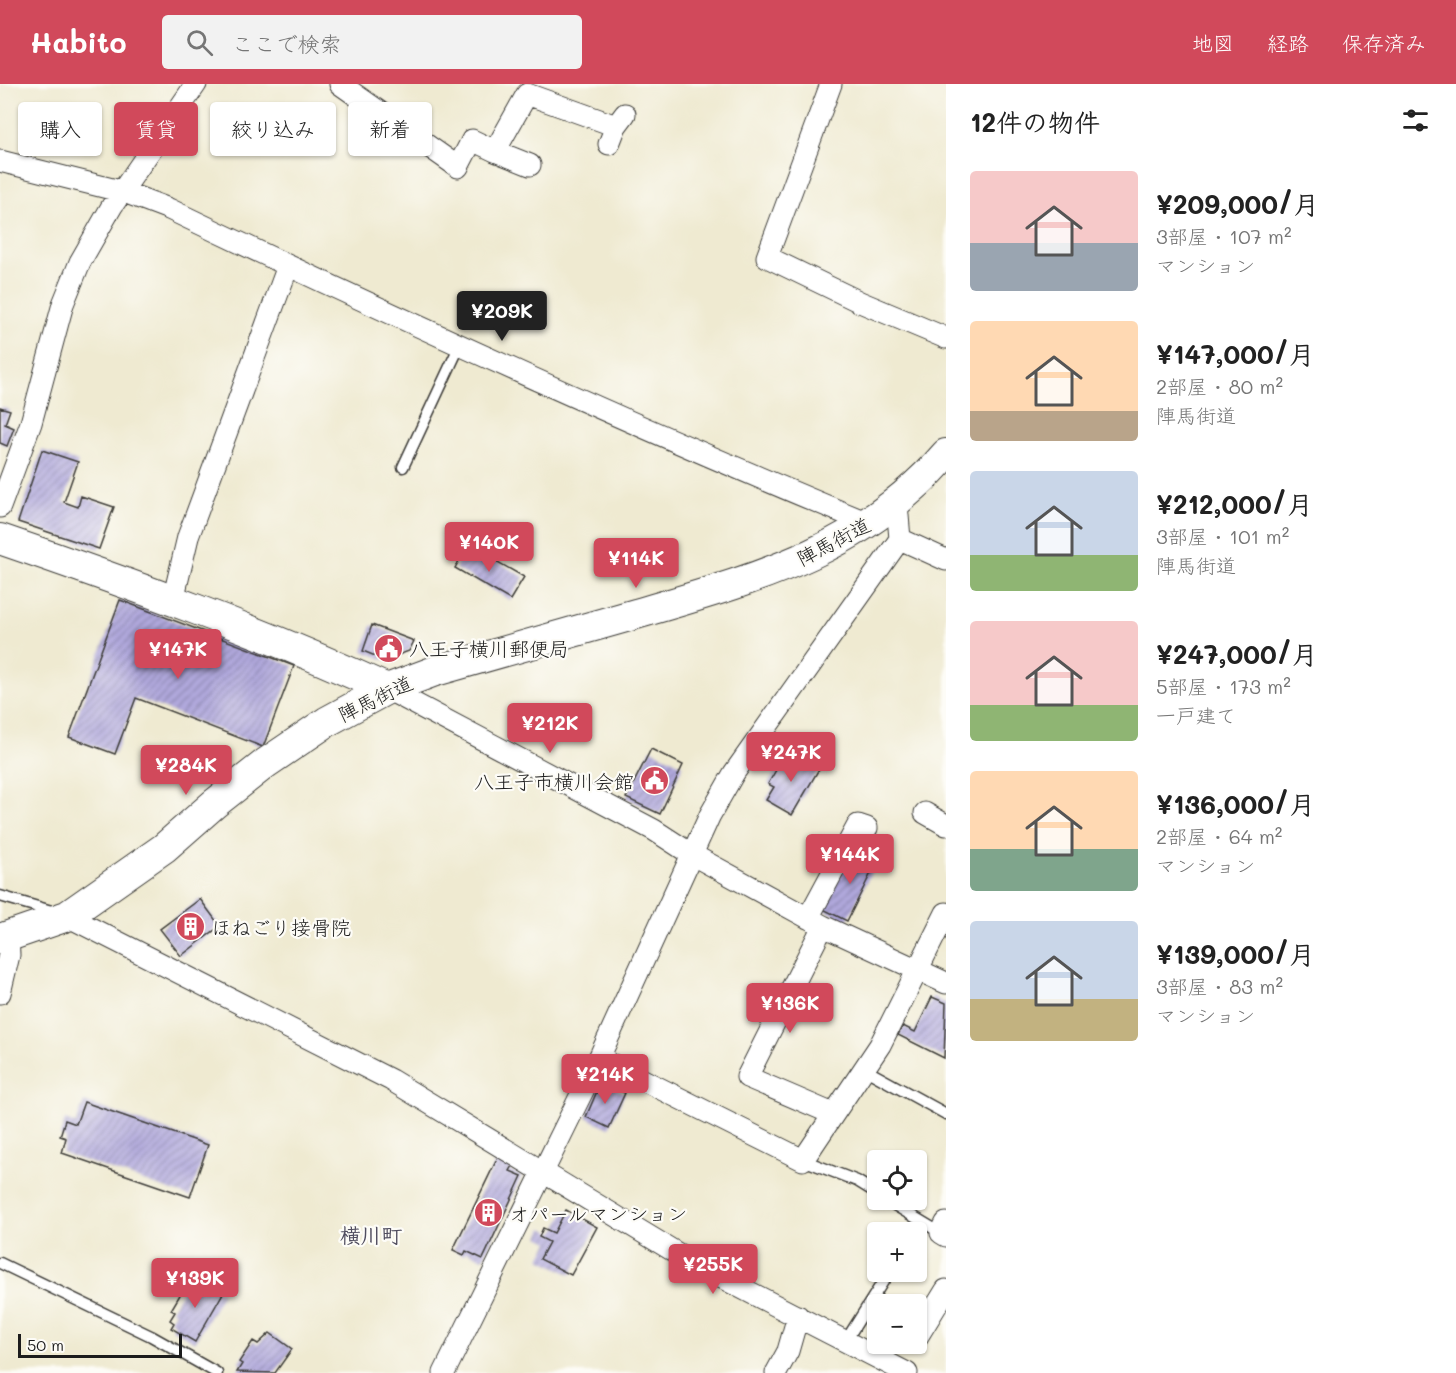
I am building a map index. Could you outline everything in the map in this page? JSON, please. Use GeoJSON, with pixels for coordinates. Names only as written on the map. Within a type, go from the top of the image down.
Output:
{"type":"FeatureCollection","features":[{"type":"Feature","properties":{"kind":"main road","name":"陣馬街道"},"geometry":{"type":"LineString","coordinates":[[4,938],[67,916],[164,848],[266,763],[328,721],[387,689],[435,670],[758,578],[836,542],[897,504],[946,454]]}},
{"type":"Feature","properties":{"kind":"main road"},"geometry":{"type":"LineString","coordinates":[[0,539],[173,600],[286,644],[387,689]]}},
{"type":"Feature","properties":{"kind":"street"},"geometry":{"type":"LineString","coordinates":[[0,507],[31,423],[63,304],[80,262],[112,206],[124,192],[168,122],[196,84]]}},
{"type":"Feature","properties":{"kind":"street"},"geometry":{"type":"LineString","coordinates":[[340,84],[458,167],[472,140],[530,165]]}},
{"type":"Feature","properties":{"kind":"street"},"geometry":{"type":"LineString","coordinates":[[831,84],[767,257],[860,302],[946,338]]}},
{"type":"Feature","properties":{"kind":"street"},"geometry":{"type":"LineString","coordinates":[[495,151],[527,94],[617,128]]}},
{"type":"Feature","properties":{"kind":"street"},"geometry":{"type":"LineString","coordinates":[[0,161],[124,192],[169,209],[460,345],[868,523]]}},
{"type":"Feature","properties":{"kind":"street"},"geometry":{"type":"LineString","coordinates":[[173,600],[191,527],[288,266]]}},
{"type":"Feature","properties":{"kind":"street"},"geometry":{"type":"LineString","coordinates":[[444,1373],[599,1058],[691,854],[734,772],[900,539],[897,504]]}},
{"type":"Feature","properties":{"kind":"street"},"geometry":{"type":"LineString","coordinates":[[900,539],[946,560]]}},
{"type":"Feature","properties":{"kind":"street"},"geometry":{"type":"LineString","coordinates":[[387,689],[654,830],[691,854],[815,922],[946,983]]}},
{"type":"Feature","properties":{"kind":"street"},"geometry":{"type":"LineString","coordinates":[[925,813],[946,825]]}},
{"type":"Feature","properties":{"kind":"street"},"geometry":{"type":"LineString","coordinates":[[833,1114],[747,1077],[858,825],[867,828]]}},
{"type":"Feature","properties":{"kind":"street"},"geometry":{"type":"LineString","coordinates":[[599,1058],[804,1160],[880,1045],[946,913]]}},
{"type":"Feature","properties":{"kind":"street"},"geometry":{"type":"LineString","coordinates":[[67,916],[391,1080],[695,1263],[845,1342],[903,1371],[910,1354]]}},
{"type":"Feature","properties":{"kind":"street"},"geometry":{"type":"LineString","coordinates":[[0,993],[9,955],[4,938]]}},
{"type":"Feature","properties":{"kind":"street"},"geometry":{"type":"LineString","coordinates":[[927,1321],[946,1290]]}},
{"type":"Feature","properties":{"kind":"street"},"geometry":{"type":"LineString","coordinates":[[776,1373],[788,1351],[798,1316]]}},
{"type":"Feature","properties":{"kind":"lane"},"geometry":{"type":"LineString","coordinates":[[403,467],[460,345]]}},
{"type":"Feature","properties":{"kind":"lane"},"geometry":{"type":"LineString","coordinates":[[0,896],[67,916]]}},
{"type":"Feature","properties":{"kind":"lane"},"geometry":{"type":"LineString","coordinates":[[864,1069],[946,1114]]}},
{"type":"Feature","properties":{"kind":"lane"},"geometry":{"type":"LineString","coordinates":[[804,1160],[867,1187]]}},
{"type":"Feature","properties":{"kind":"lane"},"geometry":{"type":"LineString","coordinates":[[901,1210],[920,1222]]}},
{"type":"Feature","properties":{"kind":"lane"},"geometry":{"type":"LineString","coordinates":[[927,1225],[944,1231]]}},
{"type":"Feature","properties":{"kind":"lane"},"geometry":{"type":"LineString","coordinates":[[0,1263],[151,1336],[217,1373]]}},
{"type":"Feature","properties":{"kind":"lane"},"geometry":{"type":"LineString","coordinates":[[845,1342],[883,1282]]}},
{"type":"Feature","properties":{"kind":"building"},"geometry":{"type":"Polygon","coordinates":[[[0,407],[10,410],[5,424],[14,428],[7,446],[0,443],[0,407]]]}},
{"type":"Feature","properties":{"kind":"building"},"geometry":{"type":"Polygon","coordinates":[[[42,450],[78,462],[64,502],[78,507],[81,496],[114,507],[99,549],[18,522],[42,450]]]}},
{"type":"Feature","properties":{"kind":"building"},"geometry":{"type":"Polygon","coordinates":[[[468,545],[524,577],[510,600],[455,568],[468,545]]]}},
{"type":"Feature","properties":{"kind":"building"},"geometry":{"type":"Polygon","coordinates":[[[120,600],[294,666],[263,747],[136,698],[115,754],[69,737],[120,600]]]}},
{"type":"Feature","properties":{"kind":"building"},"geometry":{"type":"Polygon","coordinates":[[[372,625],[414,641],[409,651],[385,660],[363,651],[372,625]]]}},
{"type":"Feature","properties":{"kind":"building","name":"八王子市横川会館"},"geometry":{"type":"Polygon","coordinates":[[[651,749],[683,765],[660,814],[626,798],[651,749]]]}},
{"type":"Feature","properties":{"kind":"building"},"geometry":{"type":"Polygon","coordinates":[[[792,753],[819,769],[792,815],[766,800],[774,787],[768,784],[780,763],[784,766],[792,753]]]}},
{"type":"Feature","properties":{"kind":"building"},"geometry":{"type":"Polygon","coordinates":[[[853,849],[877,861],[847,921],[823,909],[853,849]]]}},
{"type":"Feature","properties":{"kind":"building","name":"ほねごり接骨院"},"geometry":{"type":"Polygon","coordinates":[[[200,899],[220,926],[181,956],[160,929],[200,899]]]}},
{"type":"Feature","properties":{"kind":"building"},"geometry":{"type":"Polygon","coordinates":[[[932,997],[946,1003],[944,1058],[898,1035],[903,1026],[915,1032],[932,997]]]}},
{"type":"Feature","properties":{"kind":"building"},"geometry":{"type":"Polygon","coordinates":[[[601,1082],[625,1093],[609,1128],[586,1117],[601,1082]]]}},
{"type":"Feature","properties":{"kind":"building"},"geometry":{"type":"Polygon","coordinates":[[[84,1102],[208,1145],[190,1197],[62,1153],[66,1138],[60,1136],[65,1120],[76,1124],[84,1102]]]}},
{"type":"Feature","properties":{"kind":"building","name":"オパールマンション"},"geometry":{"type":"Polygon","coordinates":[[[498,1157],[514,1164],[510,1171],[522,1176],[483,1259],[466,1251],[464,1255],[453,1250],[498,1157]]]}},
{"type":"Feature","properties":{"kind":"building"},"geometry":{"type":"Polygon","coordinates":[[[566,1210],[597,1227],[571,1275],[540,1259],[549,1242],[539,1237],[543,1228],[554,1233],[566,1210]]]}},
{"type":"Feature","properties":{"kind":"building"},"geometry":{"type":"Polygon","coordinates":[[[200,1279],[223,1293],[195,1342],[171,1328],[174,1323],[170,1320],[175,1312],[171,1310],[184,1288],[189,1291],[200,1279]]]}},
{"type":"Feature","properties":{"kind":"building"},"geometry":{"type":"Polygon","coordinates":[[[270,1333],[292,1349],[275,1373],[237,1372],[242,1364],[239,1362],[253,1341],[258,1344],[270,1333]]]}},
{"type":"Feature","properties":{"kind":"place","name":"八王子横川郵便局"},"geometry":{"type":"Point","coordinates":[388,648]}},
{"type":"Feature","properties":{"kind":"place","name":"八王子市横川会館"},"geometry":{"type":"Point","coordinates":[655,781]}},
{"type":"Feature","properties":{"kind":"place","name":"ほねごり接骨院"},"geometry":{"type":"Point","coordinates":[190,927]}},
{"type":"Feature","properties":{"kind":"place","name":"オパールマンション"},"geometry":{"type":"Point","coordinates":[488,1213]}},
{"type":"Feature","properties":{"kind":"district","name":"横川町"},"geometry":{"type":"Point","coordinates":[371,1234]}}]}
